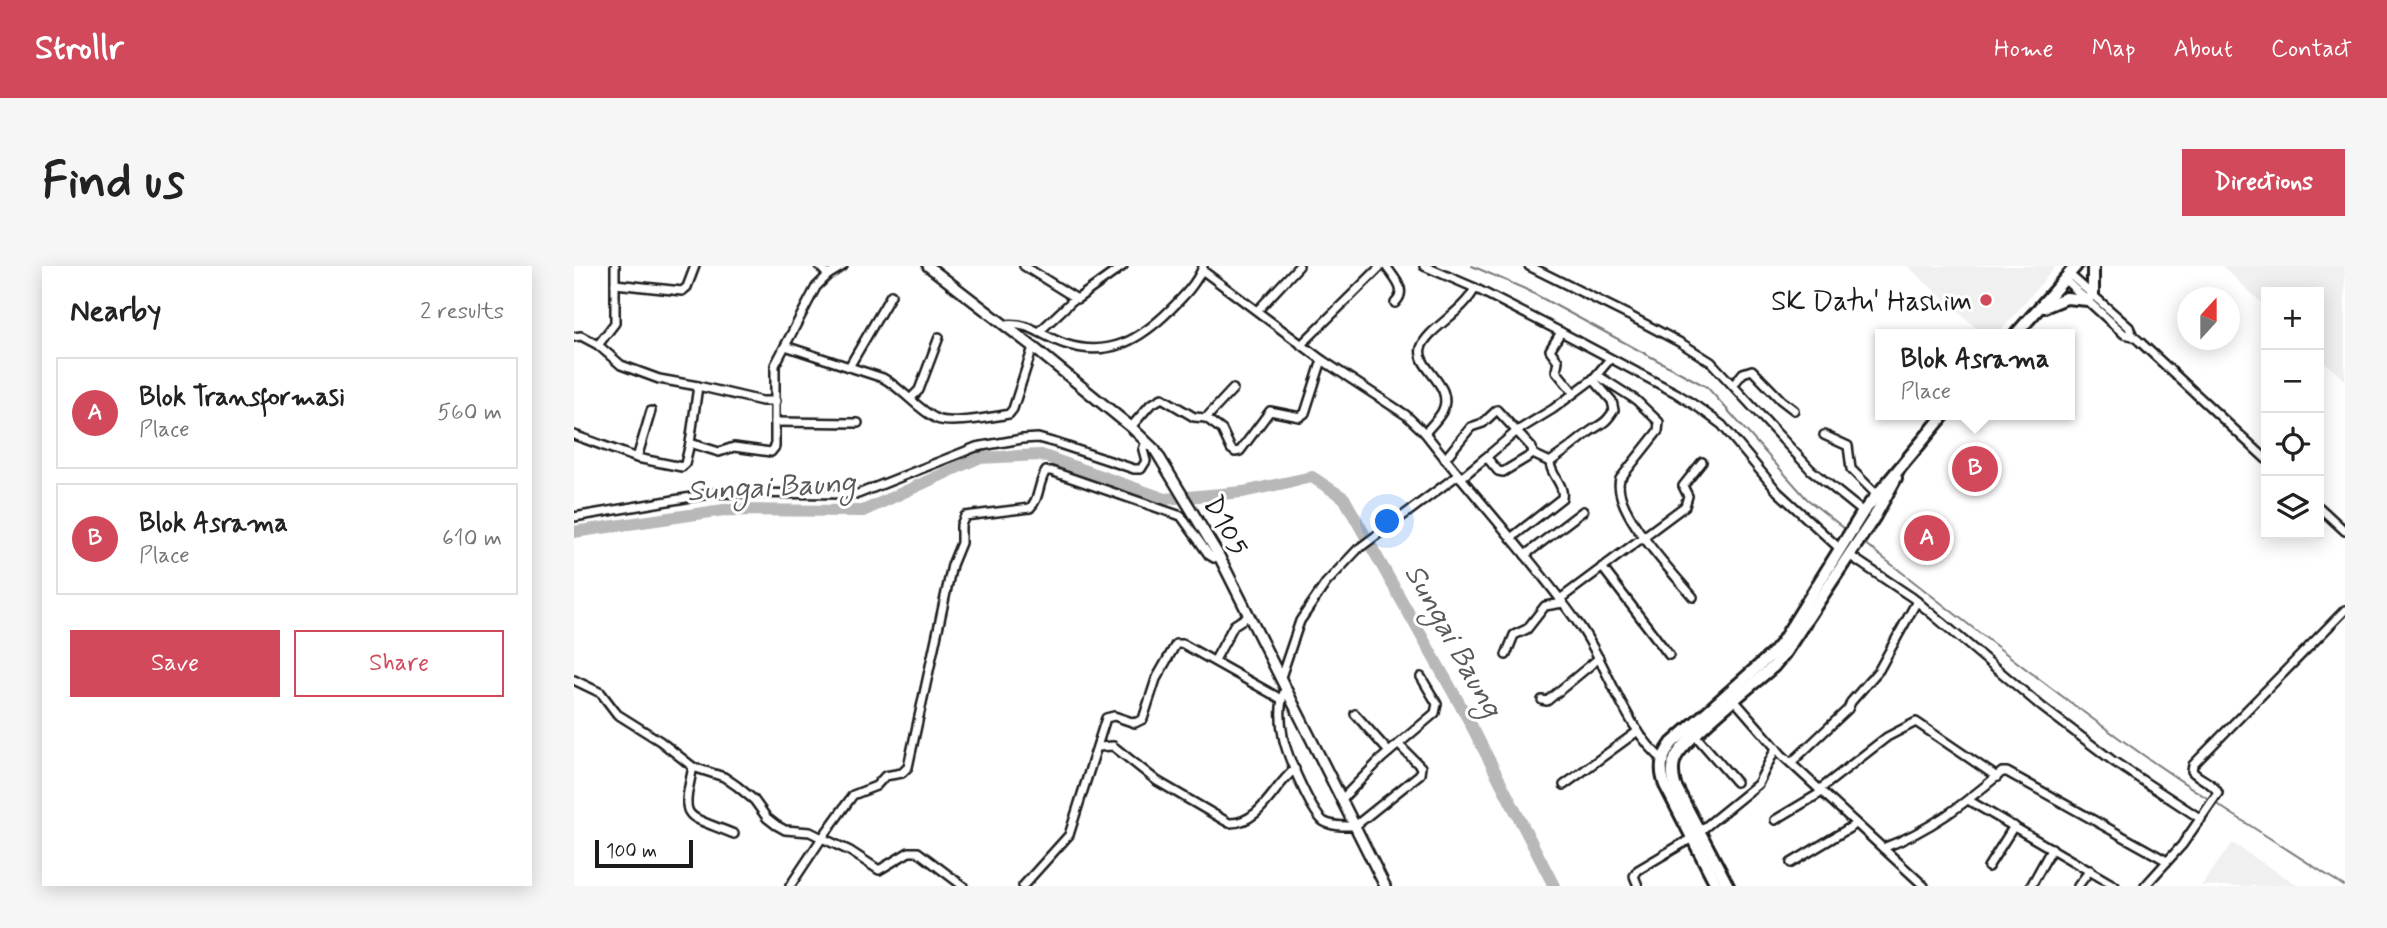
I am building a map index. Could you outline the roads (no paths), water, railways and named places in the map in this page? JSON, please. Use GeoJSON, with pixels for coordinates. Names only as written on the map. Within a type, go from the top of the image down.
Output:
{"type":"FeatureCollection","features":[{"type":"Feature","properties":{"kind":"main road"},"geometry":{"type":"LineString","coordinates":[[2034,315],[2059,300],[2090,297],[2093,266]]}},
{"type":"Feature","properties":{"kind":"main road"},"geometry":{"type":"LineString","coordinates":[[2021,329],[2069,273]]}},
{"type":"Feature","properties":{"kind":"main road"},"geometry":{"type":"LineString","coordinates":[[1728,886],[1665,785],[1660,771],[1662,759],[1672,743],[1782,642],[1861,514],[1940,420]]}},
{"type":"Feature","properties":{"kind":"main road"},"geometry":{"type":"LineString","coordinates":[[1717,886],[1672,775],[1680,750],[1784,654],[1870,523],[1904,463]]}},
{"type":"Feature","properties":{"kind":"street"},"geometry":{"type":"LineString","coordinates":[[598,345],[614,325],[615,266]]}},
{"type":"Feature","properties":{"kind":"street"},"geometry":{"type":"LineString","coordinates":[[615,284],[682,291],[687,287],[695,266]]}},
{"type":"Feature","properties":{"kind":"street"},"geometry":{"type":"LineString","coordinates":[[819,266],[828,275]]}},
{"type":"Feature","properties":{"kind":"street"},"geometry":{"type":"LineString","coordinates":[[690,443],[713,451],[734,447],[769,453],[775,447],[775,366],[813,293],[828,275],[843,266]]}},
{"type":"Feature","properties":{"kind":"street","name":"D105"},"geometry":{"type":"LineString","coordinates":[[928,266],[1033,347],[1146,441],[1177,484],[1219,556],[1385,886]]}},
{"type":"Feature","properties":{"kind":"street"},"geometry":{"type":"LineString","coordinates":[[1024,266],[1075,298],[1081,298],[1123,266]]}},
{"type":"Feature","properties":{"kind":"street"},"geometry":{"type":"LineString","coordinates":[[1258,310],[1299,266]]}},
{"type":"Feature","properties":{"kind":"street"},"geometry":{"type":"LineString","coordinates":[[1301,345],[1384,266],[1402,290],[1401,297],[1395,303]]}},
{"type":"Feature","properties":{"kind":"street"},"geometry":{"type":"LineString","coordinates":[[1424,266],[1475,288],[1676,393],[1722,425],[1778,492],[1839,548]]}},
{"type":"Feature","properties":{"kind":"street"},"geometry":{"type":"LineString","coordinates":[[1529,266],[1698,352],[1734,384],[1811,470],[1861,514]]}},
{"type":"Feature","properties":{"kind":"street"},"geometry":{"type":"LineString","coordinates":[[1004,325],[1022,324],[1063,343],[1086,349],[1101,349],[1126,343],[1143,334],[1186,295],[1203,268],[1301,345],[1406,415],[1425,433],[1562,601],[1599,658],[1638,731],[1650,748],[1673,766]]}},
{"type":"Feature","properties":{"kind":"street"},"geometry":{"type":"LineString","coordinates":[[2069,273],[2124,334],[2133,336],[2261,454]]}},
{"type":"Feature","properties":{"kind":"street"},"geometry":{"type":"LineString","coordinates":[[1425,433],[1442,412],[1445,401],[1441,386],[1421,357],[1421,350],[1428,336],[1471,297],[1475,288]]}},
{"type":"Feature","properties":{"kind":"street"},"geometry":{"type":"LineString","coordinates":[[849,367],[891,295]]}},
{"type":"Feature","properties":{"kind":"street"},"geometry":{"type":"LineString","coordinates":[[1039,332],[1075,298]]}},
{"type":"Feature","properties":{"kind":"street"},"geometry":{"type":"LineString","coordinates":[[1561,332],[1550,347],[1550,352],[1558,361],[1556,371],[1574,393]]}},
{"type":"Feature","properties":{"kind":"street"},"geometry":{"type":"LineString","coordinates":[[574,337],[581,336],[598,345],[621,365],[659,379],[762,401],[776,401]]}},
{"type":"Feature","properties":{"kind":"street"},"geometry":{"type":"LineString","coordinates":[[911,398],[919,390],[939,337]]}},
{"type":"Feature","properties":{"kind":"street"},"geometry":{"type":"LineString","coordinates":[[785,346],[883,378],[897,386],[931,415],[947,421],[1009,414],[1033,347]]}},
{"type":"Feature","properties":{"kind":"street"},"geometry":{"type":"LineString","coordinates":[[1281,677],[1300,621],[1325,583],[1357,549],[1484,459],[1517,431],[1574,393],[1595,377],[1610,359]]}},
{"type":"Feature","properties":{"kind":"street"},"geometry":{"type":"LineString","coordinates":[[1131,427],[1150,405],[1166,398],[1194,417],[1206,418],[1222,430],[1231,449],[1240,451],[1270,411],[1300,417],[1305,413],[1322,360]]}},
{"type":"Feature","properties":{"kind":"street"},"geometry":{"type":"LineString","coordinates":[[1734,384],[1743,373],[1752,370],[1794,410]]}},
{"type":"Feature","properties":{"kind":"street"},"geometry":{"type":"LineString","coordinates":[[1550,462],[1563,455],[1593,429],[1606,424],[1614,410],[1612,401],[1595,377]]}},
{"type":"Feature","properties":{"kind":"street"},"geometry":{"type":"LineString","coordinates":[[1595,377],[1636,400],[1659,422],[1657,432],[1619,482],[1625,510],[1693,597]]}},
{"type":"Feature","properties":{"kind":"street"},"geometry":{"type":"LineString","coordinates":[[574,435],[637,458],[683,467],[690,443],[698,386]]}},
{"type":"Feature","properties":{"kind":"street"},"geometry":{"type":"LineString","coordinates":[[1206,418],[1233,389]]}},
{"type":"Feature","properties":{"kind":"street"},"geometry":{"type":"LineString","coordinates":[[637,458],[651,411]]}},
{"type":"Feature","properties":{"kind":"street"},"geometry":{"type":"LineString","coordinates":[[1445,459],[1471,427],[1483,423],[1496,411],[1500,411],[1532,448],[1533,454]]}},
{"type":"Feature","properties":{"kind":"street"},"geometry":{"type":"LineString","coordinates":[[775,422],[859,423]]}},
{"type":"Feature","properties":{"kind":"street"},"geometry":{"type":"LineString","coordinates":[[1824,435],[1848,446],[1851,469],[1877,495]]}},
{"type":"Feature","properties":{"kind":"street"},"geometry":{"type":"LineString","coordinates":[[574,517],[715,493],[858,494],[976,447],[1021,439],[1038,438],[1141,469],[1146,461],[1143,450],[1146,441]]}},
{"type":"Feature","properties":{"kind":"street"},"geometry":{"type":"LineString","coordinates":[[1533,454],[1550,462]]}},
{"type":"Feature","properties":{"kind":"street"},"geometry":{"type":"LineString","coordinates":[[1484,459],[1489,460],[1501,472],[1533,454]]}},
{"type":"Feature","properties":{"kind":"street"},"geometry":{"type":"LineString","coordinates":[[1511,538],[1562,498],[1563,490],[1550,468],[1550,462]]}},
{"type":"Feature","properties":{"kind":"street"},"geometry":{"type":"LineString","coordinates":[[1506,655],[1514,635],[1527,629],[1545,606],[1562,601],[1602,567],[1685,506],[1688,496],[1683,486],[1702,462]]}},
{"type":"Feature","properties":{"kind":"street"},"geometry":{"type":"LineString","coordinates":[[790,886],[853,795],[876,786],[885,776],[902,773],[908,767],[965,516],[1030,508],[1035,502],[1043,475],[1046,471],[1051,471],[1181,516],[1210,557],[1219,556]]}},
{"type":"Feature","properties":{"kind":"street"},"geometry":{"type":"LineString","coordinates":[[1525,555],[1583,511]]}},
{"type":"Feature","properties":{"kind":"street"},"geometry":{"type":"LineString","coordinates":[[2324,512],[2345,531]]}},
{"type":"Feature","properties":{"kind":"street"},"geometry":{"type":"LineString","coordinates":[[1849,555],[1917,601],[2113,761],[2202,816]]}},
{"type":"Feature","properties":{"kind":"street"},"geometry":{"type":"LineString","coordinates":[[1602,567],[1670,655]]}},
{"type":"Feature","properties":{"kind":"street"},"geometry":{"type":"LineString","coordinates":[[1791,763],[1848,709],[1879,670],[1917,601]]}},
{"type":"Feature","properties":{"kind":"street"},"geometry":{"type":"LineString","coordinates":[[2145,886],[2182,845],[2216,795],[2216,788],[2192,771],[2193,765],[2345,610]]}},
{"type":"Feature","properties":{"kind":"street"},"geometry":{"type":"LineString","coordinates":[[1214,660],[1234,625],[1248,616]]}},
{"type":"Feature","properties":{"kind":"street"},"geometry":{"type":"LineString","coordinates":[[1023,886],[1069,835],[1108,716],[1135,723],[1143,719],[1156,679],[1176,644],[1183,644],[1214,660],[1281,699]]}},
{"type":"Feature","properties":{"kind":"street"},"geometry":{"type":"LineString","coordinates":[[1542,700],[1547,701],[1599,658]]}},
{"type":"Feature","properties":{"kind":"street"},"geometry":{"type":"LineString","coordinates":[[1342,799],[1389,752],[1435,713],[1437,704],[1421,677]]}},
{"type":"Feature","properties":{"kind":"street"},"geometry":{"type":"LineString","coordinates":[[574,680],[601,693],[617,714],[693,766],[729,780],[754,800],[767,818],[779,827],[810,832],[850,851],[877,869],[883,869],[909,852],[918,852],[963,886]]}},
{"type":"Feature","properties":{"kind":"street"},"geometry":{"type":"LineString","coordinates":[[1286,687],[1281,699],[1283,738],[1306,797],[1324,821],[1338,826],[1355,826],[1421,772],[1419,765],[1399,745]]}},
{"type":"Feature","properties":{"kind":"street"},"geometry":{"type":"LineString","coordinates":[[1735,701],[1791,763],[1924,886]]}},
{"type":"Feature","properties":{"kind":"street"},"geometry":{"type":"LineString","coordinates":[[1355,714],[1389,752]]}},
{"type":"Feature","properties":{"kind":"street"},"geometry":{"type":"LineString","coordinates":[[1775,820],[1821,791],[1886,737],[1916,722],[1997,777]]}},
{"type":"Feature","properties":{"kind":"street"},"geometry":{"type":"LineString","coordinates":[[1564,785],[1638,731]]}},
{"type":"Feature","properties":{"kind":"street"},"geometry":{"type":"LineString","coordinates":[[1695,735],[1736,782]]}},
{"type":"Feature","properties":{"kind":"street"},"geometry":{"type":"LineString","coordinates":[[1098,747],[1113,746],[1157,781],[1229,823],[1238,824],[1261,809],[1283,778],[1295,769]]}},
{"type":"Feature","properties":{"kind":"street"},"geometry":{"type":"LineString","coordinates":[[1638,886],[1634,876],[1638,870],[1696,835],[1758,784],[1776,748]]}},
{"type":"Feature","properties":{"kind":"street"},"geometry":{"type":"LineString","coordinates":[[693,766],[685,801],[688,813],[734,834]]}},
{"type":"Feature","properties":{"kind":"street"},"geometry":{"type":"LineString","coordinates":[[1882,848],[1913,837],[2004,772],[2167,861]]}},
{"type":"Feature","properties":{"kind":"street"},"geometry":{"type":"LineString","coordinates":[[1968,800],[2115,886]]}},
{"type":"Feature","properties":{"kind":"street"},"geometry":{"type":"LineString","coordinates":[[1791,863],[1856,824]]}},
{"type":"Feature","properties":{"kind":"street"},"geometry":{"type":"LineString","coordinates":[[1988,867],[2014,826]]}},
{"type":"Feature","properties":{"kind":"street"},"geometry":{"type":"LineString","coordinates":[[2031,886],[2052,848]]}},
{"type":"Feature","properties":{"kind":"street"},"geometry":{"type":"LineString","coordinates":[[2078,886],[2090,870]]}},
{"type":"Feature","properties":{"kind":"waterway"},"geometry":{"type":"LineString","coordinates":[[1472,266],[1525,289],[1707,387],[1807,499],[1845,529]]}},
{"type":"Feature","properties":{"kind":"waterway","name":"Sungai Baung"},"geometry":{"type":"LineString","coordinates":[[574,532],[724,510],[863,511],[978,458],[1041,455],[1165,499],[1243,492],[1312,477],[1344,498],[1467,717],[1554,886]]}},
{"type":"Feature","properties":{"kind":"waterway"},"geometry":{"type":"LineString","coordinates":[[1864,543],[2077,708],[2210,800]]}},
{"type":"Feature","properties":{"kind":"waterway"},"geometry":{"type":"LineString","coordinates":[[2215,803],[2344,886]]}},
{"type":"Feature","properties":{"kind":"place","name":"SK Datu' Hashim"},"geometry":{"type":"Point","coordinates":[1986,300]}},
{"type":"Feature","properties":{"kind":"place","name":"Blok Asrama"},"geometry":{"type":"Point","coordinates":[1975,469]}},
{"type":"Feature","properties":{"kind":"place","name":"Blok Transformasi"},"geometry":{"type":"Point","coordinates":[1927,538]}}]}
